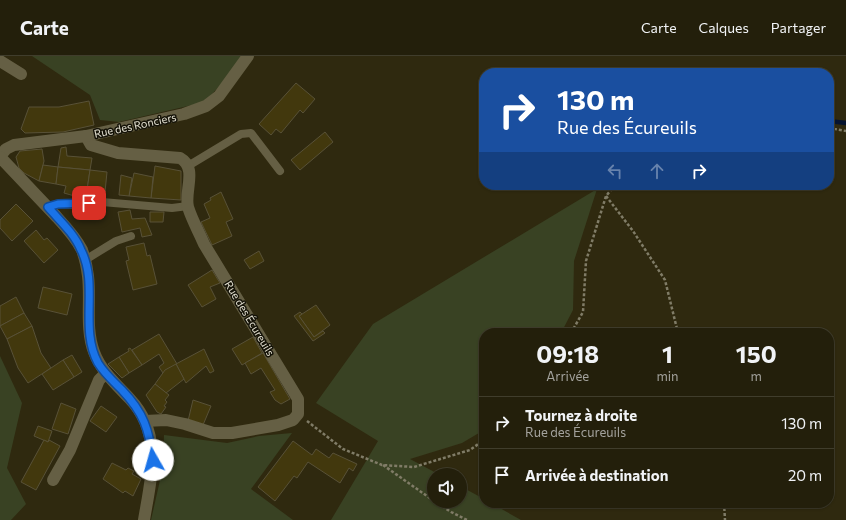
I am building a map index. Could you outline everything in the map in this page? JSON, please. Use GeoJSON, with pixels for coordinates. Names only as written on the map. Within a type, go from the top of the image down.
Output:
{"type":"FeatureCollection","features":[{"type":"Feature","properties":{"kind":"street","name":"Rue des Ronciers"},"geometry":{"type":"LineString","coordinates":[[0,156],[6,149],[14,145],[86,136],[184,114],[206,106],[219,96],[248,56]]}},
{"type":"Feature","properties":{"kind":"street"},"geometry":{"type":"LineString","coordinates":[[0,61],[21,74]]}},
{"type":"Feature","properties":{"kind":"street"},"geometry":{"type":"LineString","coordinates":[[86,136],[91,145],[118,153],[180,158],[188,166],[188,206]]}},
{"type":"Feature","properties":{"kind":"street"},"geometry":{"type":"LineString","coordinates":[[0,156],[48,207],[74,238],[85,260],[88,277],[90,333],[93,350],[98,363],[106,374],[132,401],[145,421],[150,436],[153,460],[144,520]]}},
{"type":"Feature","properties":{"kind":"street","name":"Rue des Écureuils"},"geometry":{"type":"LineString","coordinates":[[188,206],[204,244],[298,399],[298,414]]}},
{"type":"Feature","properties":{"kind":"street"},"geometry":{"type":"LineString","coordinates":[[53,480],[70,450],[99,380],[106,374]]}},
{"type":"Feature","properties":{"kind":"street"},"geometry":{"type":"LineString","coordinates":[[145,421],[166,420],[185,424],[213,433],[232,433],[278,425],[293,420],[298,414]]}},
{"type":"Feature","properties":{"kind":"lane"},"geometry":{"type":"LineString","coordinates":[[188,166],[241,134],[251,132],[280,171]]}},
{"type":"Feature","properties":{"kind":"lane"},"geometry":{"type":"LineString","coordinates":[[48,207],[58,204],[77,205],[102,202],[172,208],[188,206]]}},
{"type":"Feature","properties":{"kind":"lane"},"geometry":{"type":"LineString","coordinates":[[85,260],[116,241],[131,236]]}},
{"type":"Feature","properties":{"kind":"path"},"geometry":{"type":"LineString","coordinates":[[834,129],[846,131]]}},
{"type":"Feature","properties":{"kind":"path"},"geometry":{"type":"LineString","coordinates":[[574,328],[583,312],[586,261],[606,196],[611,190]]}},
{"type":"Feature","properties":{"kind":"path"},"geometry":{"type":"LineString","coordinates":[[606,196],[633,232],[665,280],[677,328]]}},
{"type":"Feature","properties":{"kind":"path"},"geometry":{"type":"LineString","coordinates":[[298,414],[343,449],[382,465],[427,496]]}},
{"type":"Feature","properties":{"kind":"path"},"geometry":{"type":"LineString","coordinates":[[382,465],[414,467],[470,450],[479,444]]}},
{"type":"Feature","properties":{"kind":"path"},"geometry":{"type":"LineString","coordinates":[[445,508],[467,520]]}},
{"type":"Feature","properties":{"kind":"path"},"geometry":{"type":"LineString","coordinates":[[724,508],[725,520]]}},
{"type":"Feature","properties":{"kind":"green space"},"geometry":{"type":"Polygon","coordinates":[[[32,56],[243,56],[239,64],[205,102],[119,122],[100,120],[90,95],[32,56]]]}},
{"type":"Feature","properties":{"kind":"green space"},"geometry":{"type":"Polygon","coordinates":[[[597,190],[574,261],[573,310],[564,328],[479,328],[479,433],[462,443],[410,459],[427,468],[427,508],[467,508],[467,490],[479,496],[479,508],[500,508],[521,520],[331,520],[378,441],[316,403],[373,324],[597,190]]]}},
{"type":"Feature","properties":{"kind":"green space"},"geometry":{"type":"Polygon","coordinates":[[[0,356],[22,403],[7,468],[26,504],[11,520],[0,520],[0,356]]]}},
{"type":"Feature","properties":{"kind":"green space"},"geometry":{"type":"Polygon","coordinates":[[[292,433],[251,489],[293,520],[151,520],[163,467],[164,435],[227,443],[259,436],[292,433]]]}},
{"type":"Feature","properties":{"kind":"building"},"geometry":{"type":"Polygon","coordinates":[[[296,83],[315,99],[303,113],[300,110],[281,133],[276,129],[271,135],[259,124],[296,83]]]}},
{"type":"Feature","properties":{"kind":"building"},"geometry":{"type":"Polygon","coordinates":[[[89,101],[94,125],[63,132],[25,133],[21,129],[29,107],[59,107],[89,101]]]}},
{"type":"Feature","properties":{"kind":"building"},"geometry":{"type":"Polygon","coordinates":[[[325,132],[333,142],[300,170],[291,160],[325,132]]]}},
{"type":"Feature","properties":{"kind":"building"},"geometry":{"type":"Polygon","coordinates":[[[66,147],[67,156],[92,158],[90,170],[58,167],[61,148],[66,147]]]}},
{"type":"Feature","properties":{"kind":"building"},"geometry":{"type":"Polygon","coordinates":[[[42,149],[44,161],[39,181],[24,173],[19,168],[16,157],[20,151],[42,149]]]}},
{"type":"Feature","properties":{"kind":"building"},"geometry":{"type":"Polygon","coordinates":[[[43,165],[58,167],[56,184],[39,181],[43,165]]]}},
{"type":"Feature","properties":{"kind":"building"},"geometry":{"type":"Polygon","coordinates":[[[155,166],[181,171],[181,200],[151,198],[155,166]]]}},
{"type":"Feature","properties":{"kind":"building"},"geometry":{"type":"Polygon","coordinates":[[[58,167],[90,170],[87,190],[80,188],[78,197],[64,193],[66,186],[56,184],[58,167]]]}},
{"type":"Feature","properties":{"kind":"building"},"geometry":{"type":"Polygon","coordinates":[[[90,170],[107,172],[105,192],[87,190],[90,170]]]}},
{"type":"Feature","properties":{"kind":"building"},"geometry":{"type":"Polygon","coordinates":[[[134,173],[153,177],[151,198],[129,196],[134,173]]]}},
{"type":"Feature","properties":{"kind":"building"},"geometry":{"type":"Polygon","coordinates":[[[121,175],[132,178],[129,196],[119,195],[121,175]]]}},
{"type":"Feature","properties":{"kind":"building"},"geometry":{"type":"Polygon","coordinates":[[[221,192],[233,219],[226,222],[232,236],[212,245],[201,222],[210,218],[204,204],[211,200],[210,198],[221,192]]]}},
{"type":"Feature","properties":{"kind":"building"},"geometry":{"type":"Polygon","coordinates":[[[16,204],[33,221],[12,241],[0,228],[0,220],[16,204]]]}},
{"type":"Feature","properties":{"kind":"building"},"geometry":{"type":"Polygon","coordinates":[[[130,210],[132,219],[145,218],[152,235],[142,237],[140,228],[122,232],[118,212],[130,210]]]}},
{"type":"Feature","properties":{"kind":"building"},"geometry":{"type":"Polygon","coordinates":[[[150,212],[164,212],[163,222],[150,222],[150,212]]]}},
{"type":"Feature","properties":{"kind":"building"},"geometry":{"type":"Polygon","coordinates":[[[36,230],[44,240],[47,238],[58,250],[44,263],[24,241],[36,230]]]}},
{"type":"Feature","properties":{"kind":"building"},"geometry":{"type":"Polygon","coordinates":[[[144,243],[147,256],[150,255],[157,284],[133,290],[126,261],[129,260],[126,247],[144,243]]]}},
{"type":"Feature","properties":{"kind":"building"},"geometry":{"type":"Polygon","coordinates":[[[259,251],[264,261],[250,269],[244,260],[259,251]]]}},
{"type":"Feature","properties":{"kind":"building"},"geometry":{"type":"Polygon","coordinates":[[[212,270],[220,283],[210,287],[216,299],[202,307],[188,285],[212,270]]]}},
{"type":"Feature","properties":{"kind":"building"},"geometry":{"type":"Polygon","coordinates":[[[43,287],[72,294],[67,315],[38,308],[43,287]]]}},
{"type":"Feature","properties":{"kind":"building"},"geometry":{"type":"Polygon","coordinates":[[[16,297],[24,313],[0,326],[0,306],[16,297]]]}},
{"type":"Feature","properties":{"kind":"building"},"geometry":{"type":"Polygon","coordinates":[[[316,305],[330,325],[314,337],[299,316],[316,305]]]}},
{"type":"Feature","properties":{"kind":"building"},"geometry":{"type":"Polygon","coordinates":[[[300,312],[302,314],[299,316],[314,337],[323,331],[325,333],[313,341],[294,316],[300,312]]]}},
{"type":"Feature","properties":{"kind":"building"},"geometry":{"type":"Polygon","coordinates":[[[24,313],[32,326],[7,339],[0,326],[24,313]]]}},
{"type":"Feature","properties":{"kind":"building"},"geometry":{"type":"Polygon","coordinates":[[[32,326],[41,353],[51,368],[28,383],[18,368],[7,339],[32,326]]]}},
{"type":"Feature","properties":{"kind":"building"},"geometry":{"type":"Polygon","coordinates":[[[159,334],[177,364],[163,373],[159,367],[164,363],[159,354],[142,365],[132,350],[159,334]]]}},
{"type":"Feature","properties":{"kind":"building"},"geometry":{"type":"Polygon","coordinates":[[[253,337],[262,353],[242,365],[232,349],[253,337]]]}},
{"type":"Feature","properties":{"kind":"building"},"geometry":{"type":"Polygon","coordinates":[[[130,348],[142,365],[129,373],[119,357],[129,351],[128,349],[130,348]]]}},
{"type":"Feature","properties":{"kind":"building"},"geometry":{"type":"Polygon","coordinates":[[[204,349],[214,371],[210,373],[206,366],[186,383],[176,364],[204,349]]]}},
{"type":"Feature","properties":{"kind":"building"},"geometry":{"type":"Polygon","coordinates":[[[263,353],[290,399],[281,404],[275,400],[270,392],[275,390],[261,368],[251,374],[245,363],[263,353]]]}},
{"type":"Feature","properties":{"kind":"building"},"geometry":{"type":"Polygon","coordinates":[[[72,355],[82,372],[74,377],[63,360],[72,355]]]}},
{"type":"Feature","properties":{"kind":"building"},"geometry":{"type":"Polygon","coordinates":[[[119,357],[129,373],[122,378],[108,364],[119,357]]]}},
{"type":"Feature","properties":{"kind":"building"},"geometry":{"type":"Polygon","coordinates":[[[63,360],[74,377],[53,390],[42,374],[63,360]]]}},
{"type":"Feature","properties":{"kind":"building"},"geometry":{"type":"Polygon","coordinates":[[[176,364],[184,379],[166,393],[155,384],[165,370],[176,364]]]}},
{"type":"Feature","properties":{"kind":"building"},"geometry":{"type":"Polygon","coordinates":[[[155,384],[169,395],[165,400],[167,402],[164,406],[166,407],[161,414],[157,412],[146,395],[155,384]]]}},
{"type":"Feature","properties":{"kind":"building"},"geometry":{"type":"Polygon","coordinates":[[[193,400],[211,406],[203,425],[188,421],[193,400]]]}},
{"type":"Feature","properties":{"kind":"building"},"geometry":{"type":"Polygon","coordinates":[[[61,403],[76,409],[68,434],[52,429],[61,403]]]}},
{"type":"Feature","properties":{"kind":"building"},"geometry":{"type":"Polygon","coordinates":[[[101,406],[117,417],[106,432],[90,421],[101,406]]]}},
{"type":"Feature","properties":{"kind":"building"},"geometry":{"type":"Polygon","coordinates":[[[38,426],[52,431],[48,442],[34,436],[38,426]]]}},
{"type":"Feature","properties":{"kind":"building"},"geometry":{"type":"Polygon","coordinates":[[[44,440],[48,442],[49,440],[60,446],[36,490],[21,482],[44,440]]]}},
{"type":"Feature","properties":{"kind":"building"},"geometry":{"type":"Polygon","coordinates":[[[293,441],[312,455],[316,449],[329,458],[333,453],[357,464],[353,471],[349,468],[340,483],[308,462],[297,478],[294,476],[275,501],[258,487],[293,441]]]}},
{"type":"Feature","properties":{"kind":"building"},"geometry":{"type":"Polygon","coordinates":[[[112,463],[126,470],[128,468],[134,471],[132,474],[141,479],[133,496],[125,491],[123,493],[103,479],[112,463]]]}},
{"type":"Feature","properties":{"kind":"waterway"},"geometry":{"type":"LineString","coordinates":[[834,122],[846,123]]}},
{"type":"Feature","properties":{"kind":"route"},"geometry":{"type":"LineString","coordinates":[[89,203],[77,205],[58,204],[48,207],[82,250],[88,277],[90,333],[93,350],[98,363],[106,374],[132,401],[145,421],[150,436],[153,460]]}}]}
